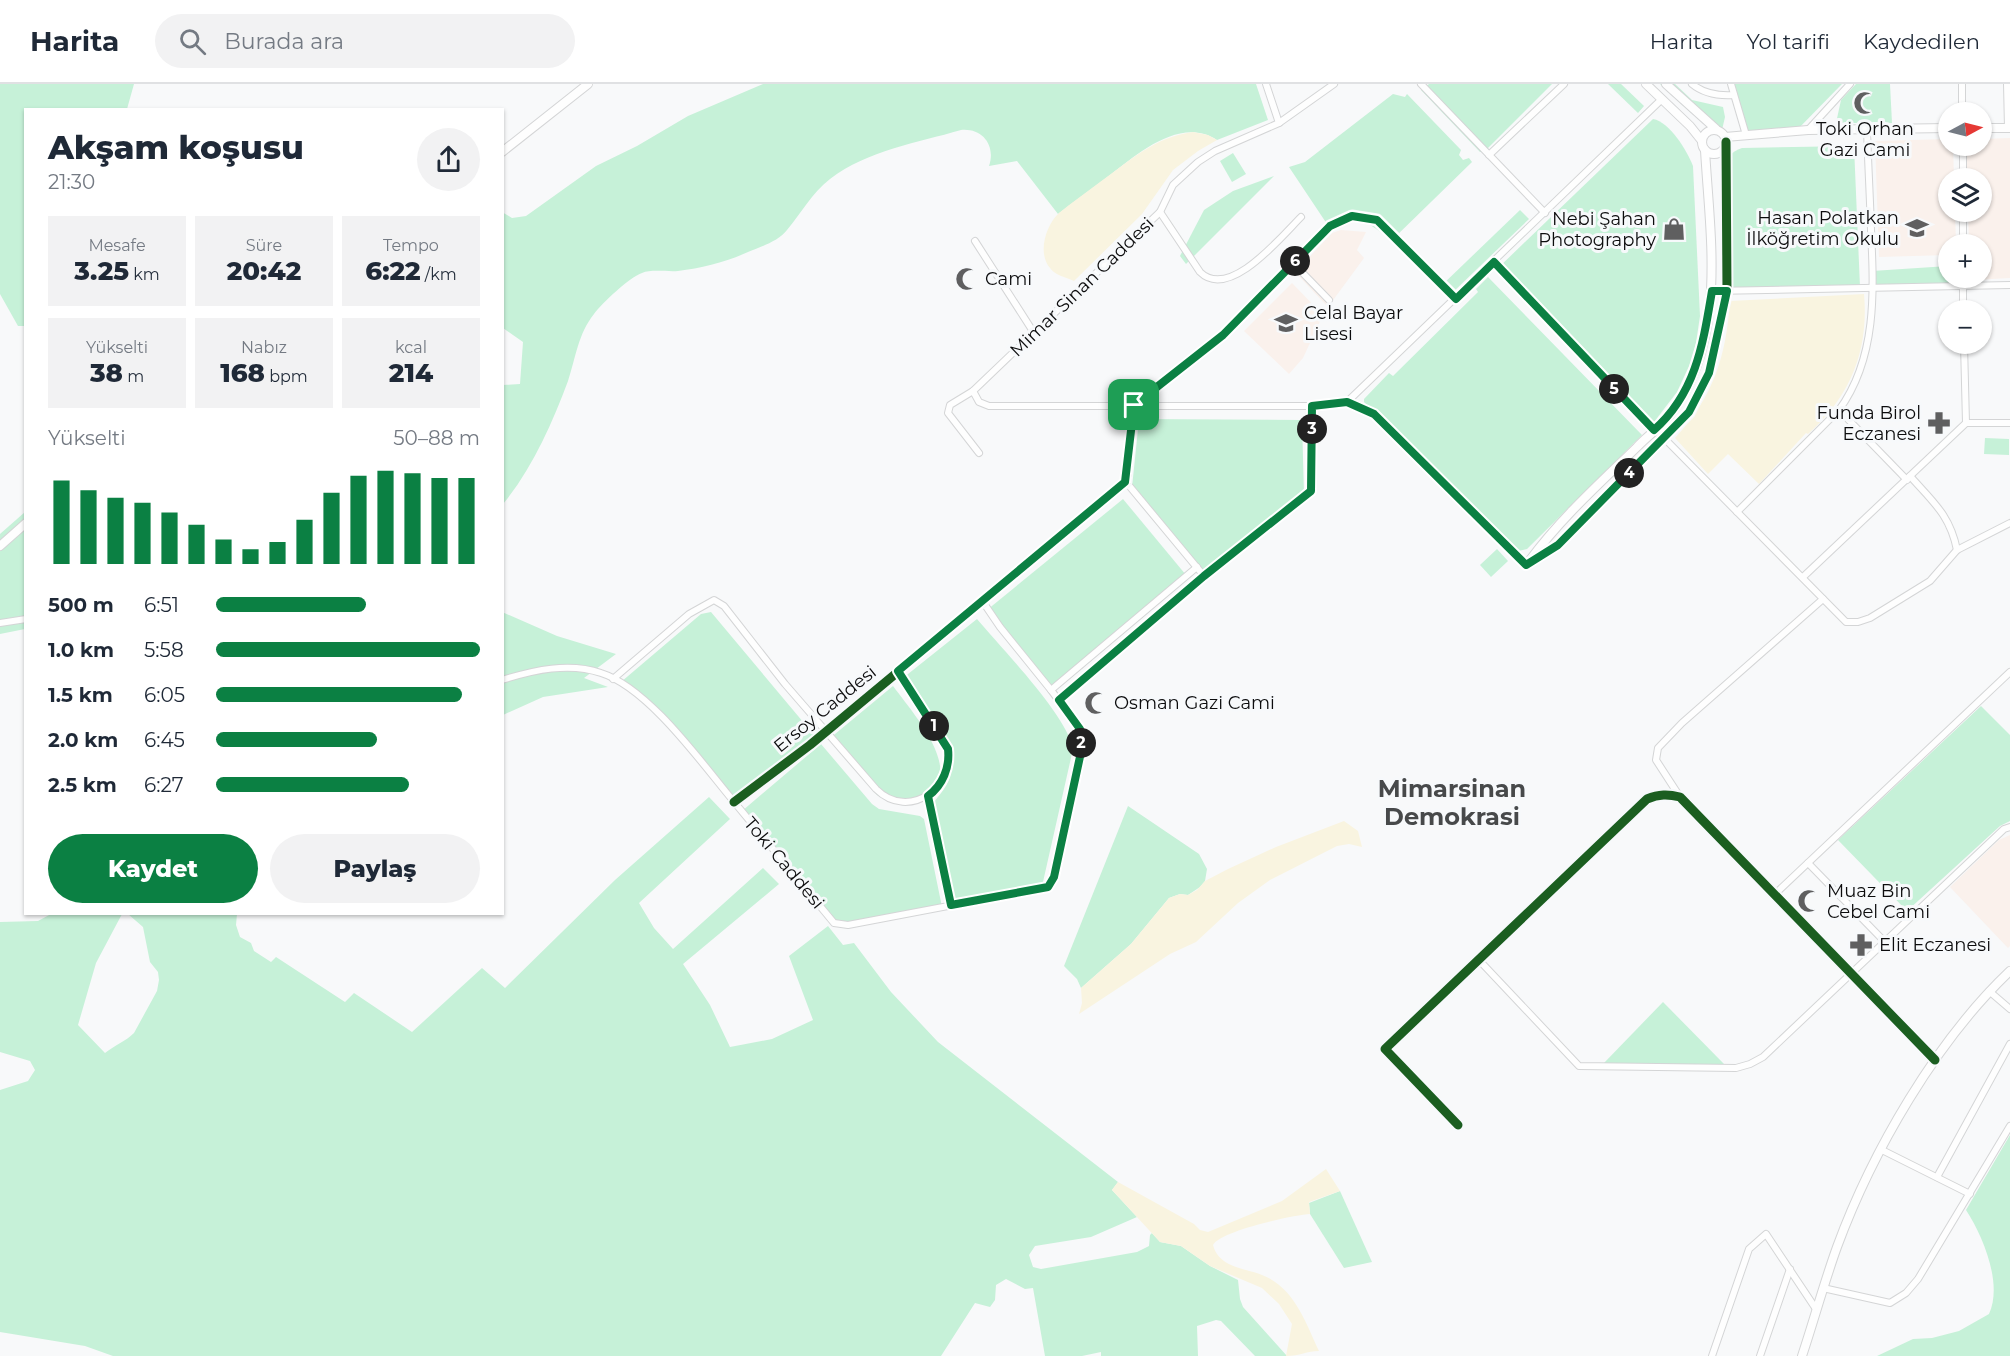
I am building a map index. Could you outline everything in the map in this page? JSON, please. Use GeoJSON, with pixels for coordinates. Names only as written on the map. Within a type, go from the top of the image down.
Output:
{"type":"FeatureCollection","features":[{"type":"Feature","properties":{"kind":"street"},"geometry":{"type":"LineString","coordinates":[[504,150],[588,84]]}},
{"type":"Feature","properties":{"kind":"street"},"geometry":{"type":"LineString","coordinates":[[1266,84],[1279,123]]}},
{"type":"Feature","properties":{"kind":"street","name":"Mimar Sinan Caddesi"},"geometry":{"type":"LineString","coordinates":[[980,453],[948,411],[950,405],[973,391],[1160,212],[1173,185],[1198,162],[1215,151],[1279,123],[1325,87],[1334,84]]}},
{"type":"Feature","properties":{"kind":"street"},"geometry":{"type":"LineString","coordinates":[[1421,84],[1545,213]]}},
{"type":"Feature","properties":{"kind":"street"},"geometry":{"type":"LineString","coordinates":[[1489,155],[1564,84]]}},
{"type":"Feature","properties":{"kind":"street"},"geometry":{"type":"LineString","coordinates":[[1646,84],[1690,126],[1703,146],[1712,154],[1720,153],[1726,140]]}},
{"type":"Feature","properties":{"kind":"street"},"geometry":{"type":"LineString","coordinates":[[1526,565],[1558,545],[1689,412],[1709,373],[1727,291],[1726,140],[1666,84]]}},
{"type":"Feature","properties":{"kind":"street"},"geometry":{"type":"LineString","coordinates":[[1692,84],[1698,89],[1718,96],[1734,95]]}},
{"type":"Feature","properties":{"kind":"street"},"geometry":{"type":"LineString","coordinates":[[1731,84],[1746,135]]}},
{"type":"Feature","properties":{"kind":"street"},"geometry":{"type":"LineString","coordinates":[[1808,130],[1850,84]]}},
{"type":"Feature","properties":{"kind":"street"},"geometry":{"type":"LineString","coordinates":[[1962,84],[1962,102]]}},
{"type":"Feature","properties":{"kind":"street"},"geometry":{"type":"LineString","coordinates":[[1992,128],[2009,128],[2007,84]]}},
{"type":"Feature","properties":{"kind":"street"},"geometry":{"type":"LineString","coordinates":[[1347,402],[1662,99]]}},
{"type":"Feature","properties":{"kind":"street"},"geometry":{"type":"LineString","coordinates":[[1726,140],[1746,135],[1808,130],[1938,128]]}},
{"type":"Feature","properties":{"kind":"street"},"geometry":{"type":"LineString","coordinates":[[1526,565],[1548,535],[1669,417],[1689,386],[1702,345],[1712,291],[1703,146],[1708,131],[1716,129]]}},
{"type":"Feature","properties":{"kind":"street"},"geometry":{"type":"LineString","coordinates":[[1737,512],[1839,410],[1855,384],[1863,364],[1874,289],[1867,129]]}},
{"type":"Feature","properties":{"kind":"street"},"geometry":{"type":"LineString","coordinates":[[1160,212],[1200,272],[1205,277],[1216,280],[1242,273],[1301,217]]}},
{"type":"Feature","properties":{"kind":"street"},"geometry":{"type":"LineString","coordinates":[[1204,576],[1125,482],[1134,405],[1223,335],[1335,222],[1352,216],[1377,220],[1456,299]]}},
{"type":"Feature","properties":{"kind":"street"},"geometry":{"type":"LineString","coordinates":[[975,242],[1034,333]]}},
{"type":"Feature","properties":{"kind":"street"},"geometry":{"type":"LineString","coordinates":[[1494,262],[1654,430]]}},
{"type":"Feature","properties":{"kind":"street"},"geometry":{"type":"LineString","coordinates":[[1293,263],[1329,300]]}},
{"type":"Feature","properties":{"kind":"street"},"geometry":{"type":"LineString","coordinates":[[1992,285],[2010,285]]}},
{"type":"Feature","properties":{"kind":"street"},"geometry":{"type":"LineString","coordinates":[[1712,291],[1938,287]]}},
{"type":"Feature","properties":{"kind":"street"},"geometry":{"type":"LineString","coordinates":[[1964,354],[1966,423]]}},
{"type":"Feature","properties":{"kind":"street"},"geometry":{"type":"LineString","coordinates":[[973,391],[978,402],[989,406],[1312,406],[1347,402],[1374,414],[1526,565]]}},
{"type":"Feature","properties":{"kind":"street"},"geometry":{"type":"LineString","coordinates":[[1059,700],[1204,576],[1311,491],[1312,406]]}},
{"type":"Feature","properties":{"kind":"street"},"geometry":{"type":"LineString","coordinates":[[1839,410],[1946,517],[1958,550]]}},
{"type":"Feature","properties":{"kind":"street"},"geometry":{"type":"LineString","coordinates":[[1803,578],[1966,423],[2010,423]]}},
{"type":"Feature","properties":{"kind":"street"},"geometry":{"type":"LineString","coordinates":[[1664,438],[1846,622],[1858,622],[1870,618],[1930,581],[1958,550],[2010,523]]}},
{"type":"Feature","properties":{"kind":"street","name":"Ersoy Caddesi"},"geometry":{"type":"LineString","coordinates":[[734,802],[810,745],[825,730],[983,602],[1125,482]]}},
{"type":"Feature","properties":{"kind":"street"},"geometry":{"type":"LineString","coordinates":[[0,546],[24,525]]}},
{"type":"Feature","properties":{"kind":"street"},"geometry":{"type":"LineString","coordinates":[[1052,690],[1197,567]]}},
{"type":"Feature","properties":{"kind":"street"},"geometry":{"type":"LineString","coordinates":[[1823,599],[1682,723],[1658,748],[1656,760],[1680,797],[1935,1060]]}},
{"type":"Feature","properties":{"kind":"street"},"geometry":{"type":"LineString","coordinates":[[613,679],[689,614],[714,600],[724,606],[781,679],[883,796],[905,802],[928,796],[937,788],[945,774],[948,749],[898,671]]}},
{"type":"Feature","properties":{"kind":"street"},"geometry":{"type":"LineString","coordinates":[[928,796],[951,905],[1048,887],[1054,877],[1081,752],[1080,729],[983,602]]}},
{"type":"Feature","properties":{"kind":"street"},"geometry":{"type":"LineString","coordinates":[[0,623],[24,619]]}},
{"type":"Feature","properties":{"kind":"street","name":"Toki Caddesi"},"geometry":{"type":"LineString","coordinates":[[504,680],[530,672],[576,669],[602,673],[626,686],[665,719],[834,923],[848,925],[951,905]]}},
{"type":"Feature","properties":{"kind":"street"},"geometry":{"type":"LineString","coordinates":[[1775,894],[2010,672]]}},
{"type":"Feature","properties":{"kind":"street"},"geometry":{"type":"LineString","coordinates":[[1458,1125],[1385,1049],[1647,799],[1669,794],[1680,797]]}},
{"type":"Feature","properties":{"kind":"street"},"geometry":{"type":"LineString","coordinates":[[1478,959],[1579,1066],[1736,1068],[1763,1057],[1996,836],[2010,827]]}},
{"type":"Feature","properties":{"kind":"street"},"geometry":{"type":"LineString","coordinates":[[1808,863],[1884,941]]}},
{"type":"Feature","properties":{"kind":"street"},"geometry":{"type":"LineString","coordinates":[[1802,1356],[1838,1245],[1882,1150],[1909,1100],[1949,1038],[1989,991],[2010,971]]}},
{"type":"Feature","properties":{"kind":"street"},"geometry":{"type":"LineString","coordinates":[[1989,991],[2010,1009]]}},
{"type":"Feature","properties":{"kind":"street"},"geometry":{"type":"LineString","coordinates":[[1937,1177],[2010,1044]]}},
{"type":"Feature","properties":{"kind":"street"},"geometry":{"type":"LineString","coordinates":[[1823,1288],[1890,1303],[1906,1293],[1918,1279],[2010,1126]]}},
{"type":"Feature","properties":{"kind":"street"},"geometry":{"type":"LineString","coordinates":[[1882,1150],[1970,1194]]}},
{"type":"Feature","properties":{"kind":"street"},"geometry":{"type":"LineString","coordinates":[[1712,1356],[1749,1249],[1766,1234],[1816,1309]]}},
{"type":"Feature","properties":{"kind":"street"},"geometry":{"type":"LineString","coordinates":[[1760,1356],[1790,1269]]}},
{"type":"Feature","properties":{"kind":"shaded area"},"geometry":{"type":"Polygon","coordinates":[[[2010,138],[2010,278],[1992,279],[1992,234],[1969,234],[1968,222],[1992,222],[1992,168],[1967,168],[1967,156],[1992,156],[1992,139],[2010,138]]]}},
{"type":"Feature","properties":{"kind":"shaded area"},"geometry":{"type":"Polygon","coordinates":[[[1938,139],[1938,156],[1953,156],[1954,168],[1938,168],[1938,222],[1955,222],[1956,234],[1938,234],[1938,255],[1879,257],[1875,141],[1938,139]]]}},
{"type":"Feature","properties":{"kind":"shaded area"},"geometry":{"type":"Polygon","coordinates":[[[1341,230],[1366,232],[1357,250],[1364,258],[1328,307],[1295,272],[1332,233],[1341,230]]]}},
{"type":"Feature","properties":{"kind":"shaded area","name":"Celal Bayar Lisesi"},"geometry":{"type":"Polygon","coordinates":[[[1292,283],[1323,315],[1303,358],[1289,374],[1244,331],[1292,283]]]}},
{"type":"Feature","properties":{"kind":"shaded area"},"geometry":{"type":"Polygon","coordinates":[[[2010,835],[2010,946],[2008,948],[1950,887],[1999,840],[2010,835]]]}},
{"type":"Feature","properties":{"kind":"green space"},"geometry":{"type":"Polygon","coordinates":[[[0,84],[134,84],[127,108],[24,108],[24,326],[18,326],[0,294],[0,84]]]}},
{"type":"Feature","properties":{"kind":"green space"},"geometry":{"type":"Polygon","coordinates":[[[763,84],[1256,84],[1268,120],[1217,140],[1203,134],[1189,132],[1160,141],[1133,157],[1058,214],[1017,161],[989,166],[991,152],[989,145],[981,135],[969,130],[961,130],[893,148],[860,161],[823,185],[784,234],[764,246],[705,266],[678,271],[642,273],[610,297],[594,314],[584,330],[568,381],[548,430],[523,476],[504,503],[504,385],[520,384],[523,342],[504,329],[504,213],[512,218],[526,216],[596,166],[637,146],[688,116],[763,84]]]}},
{"type":"Feature","properties":{"kind":"green space"},"geometry":{"type":"Polygon","coordinates":[[[1429,84],[1552,84],[1485,151],[1480,152],[1421,90],[1429,84]]]}},
{"type":"Feature","properties":{"kind":"green space"},"geometry":{"type":"Polygon","coordinates":[[[1608,84],[1621,84],[1644,106],[1638,113],[1608,84]]]}},
{"type":"Feature","properties":{"kind":"green space"},"geometry":{"type":"Polygon","coordinates":[[[1660,84],[1675,84],[1692,100],[1723,107],[1725,117],[1722,130],[1690,112],[1660,84]]]}},
{"type":"Feature","properties":{"kind":"green space"},"geometry":{"type":"Polygon","coordinates":[[[1728,84],[1842,84],[1796,131],[1745,131],[1728,84]]]}},
{"type":"Feature","properties":{"kind":"green space"},"geometry":{"type":"Polygon","coordinates":[[[1856,84],[1890,84],[1892,123],[1836,123],[1841,100],[1856,84]]]}},
{"type":"Feature","properties":{"kind":"green space"},"geometry":{"type":"Polygon","coordinates":[[[1393,94],[1405,97],[1407,94],[1461,150],[1459,155],[1463,160],[1469,158],[1472,162],[1391,241],[1376,228],[1355,220],[1327,224],[1289,167],[1305,162],[1393,94]]]}},
{"type":"Feature","properties":{"kind":"green space"},"geometry":{"type":"Polygon","coordinates":[[[1653,119],[1672,131],[1693,166],[1700,316],[1696,343],[1689,366],[1677,392],[1651,426],[1497,269],[1653,119]]]}},
{"type":"Feature","properties":{"kind":"green space"},"geometry":{"type":"Polygon","coordinates":[[[1854,146],[1860,287],[1725,291],[1722,167],[1730,155],[1742,148],[1854,146]]]}},
{"type":"Feature","properties":{"kind":"green space"},"geometry":{"type":"Polygon","coordinates":[[[1233,153],[1246,174],[1232,182],[1220,161],[1233,153]]]}},
{"type":"Feature","properties":{"kind":"green space"},"geometry":{"type":"Polygon","coordinates":[[[1274,176],[1186,264],[1180,256],[1204,210],[1233,191],[1274,176]]]}},
{"type":"Feature","properties":{"kind":"green space"},"geometry":{"type":"Polygon","coordinates":[[[1520,210],[1529,219],[1449,296],[1440,287],[1520,210]]]}},
{"type":"Feature","properties":{"kind":"green space"},"geometry":{"type":"Polygon","coordinates":[[[1938,267],[1938,285],[1873,288],[1872,271],[1938,267]]]}},
{"type":"Feature","properties":{"kind":"green space"},"geometry":{"type":"Polygon","coordinates":[[[1488,277],[1642,435],[1527,549],[1510,553],[1364,402],[1364,399],[1389,373],[1393,376],[1478,292],[1476,289],[1488,277]]]}},
{"type":"Feature","properties":{"kind":"green space"},"geometry":{"type":"Polygon","coordinates":[[[1137,419],[1302,420],[1304,495],[1204,576],[1129,489],[1134,423],[1137,419]]]}},
{"type":"Feature","properties":{"kind":"green space"},"geometry":{"type":"Polygon","coordinates":[[[1985,438],[2009,439],[2009,455],[1984,454],[1985,438]]]}},
{"type":"Feature","properties":{"kind":"green space"},"geometry":{"type":"Polygon","coordinates":[[[1123,499],[1186,575],[1051,687],[987,614],[987,610],[1123,499]]]}},
{"type":"Feature","properties":{"kind":"green space"},"geometry":{"type":"Polygon","coordinates":[[[24,513],[24,629],[0,634],[0,534],[24,513]]]}},
{"type":"Feature","properties":{"kind":"green space"},"geometry":{"type":"Polygon","coordinates":[[[1497,549],[1508,561],[1491,577],[1480,565],[1497,549]]]}},
{"type":"Feature","properties":{"kind":"green space"},"geometry":{"type":"Polygon","coordinates":[[[711,612],[814,735],[733,801],[669,724],[621,682],[701,614],[711,612]]]}},
{"type":"Feature","properties":{"kind":"green space"},"geometry":{"type":"Polygon","coordinates":[[[504,613],[557,636],[616,654],[584,678],[608,687],[543,697],[504,715],[504,613]]]}},
{"type":"Feature","properties":{"kind":"green space"},"geometry":{"type":"Polygon","coordinates":[[[977,619],[1047,701],[1068,735],[1073,749],[1043,882],[1028,891],[952,906],[930,809],[948,782],[951,766],[943,739],[903,678],[977,619]]]}},
{"type":"Feature","properties":{"kind":"green space"},"geometry":{"type":"Polygon","coordinates":[[[893,686],[924,728],[939,761],[940,776],[933,789],[917,798],[901,802],[887,800],[877,795],[829,739],[893,686]]]}},
{"type":"Feature","properties":{"kind":"green space"},"geometry":{"type":"Polygon","coordinates":[[[1981,706],[2010,735],[2010,821],[2000,826],[1907,911],[1838,840],[1981,706]]]}},
{"type":"Feature","properties":{"kind":"green space"},"geometry":{"type":"Polygon","coordinates":[[[821,744],[872,804],[879,809],[920,816],[924,819],[942,907],[850,925],[835,923],[742,811],[821,744]]]}},
{"type":"Feature","properties":{"kind":"green space"},"geometry":{"type":"Polygon","coordinates":[[[709,797],[730,819],[639,903],[654,928],[673,949],[763,868],[779,884],[683,964],[710,1005],[730,1047],[772,1039],[813,1020],[789,956],[828,926],[843,945],[854,943],[891,992],[938,1042],[1118,1182],[1112,1190],[1137,1217],[1091,1237],[1035,1246],[1029,1255],[1033,1267],[1041,1269],[1137,1252],[1149,1246],[1152,1233],[1160,1242],[1181,1246],[1210,1266],[1238,1280],[1243,1307],[1287,1356],[1255,1356],[1221,1321],[1216,1320],[1197,1326],[1198,1356],[1101,1356],[1101,1352],[1082,1356],[1045,1356],[1033,1288],[1025,1289],[1006,1279],[996,1285],[995,1300],[990,1307],[975,1303],[941,1356],[113,1356],[85,1346],[0,1332],[0,1090],[28,1081],[35,1070],[30,1061],[0,1052],[0,922],[38,921],[49,915],[121,915],[96,963],[78,1025],[105,1053],[134,1033],[157,991],[159,980],[158,972],[150,962],[143,927],[129,915],[237,915],[236,925],[240,937],[251,943],[254,951],[271,962],[276,957],[345,1002],[354,993],[412,1032],[482,968],[505,988],[615,880],[709,797]]]}},
{"type":"Feature","properties":{"kind":"green space"},"geometry":{"type":"Polygon","coordinates":[[[1128,806],[1199,854],[1207,869],[1205,881],[1188,895],[1180,894],[1169,898],[1131,944],[1081,988],[1077,979],[1064,966],[1128,806]]]}},
{"type":"Feature","properties":{"kind":"green space"},"geometry":{"type":"Polygon","coordinates":[[[1663,1002],[1725,1065],[1604,1063],[1663,1002]]]}},
{"type":"Feature","properties":{"kind":"green space"},"geometry":{"type":"Polygon","coordinates":[[[2010,1135],[2010,1356],[1877,1356],[1913,1339],[1932,1338],[1959,1331],[1989,1314],[1994,1289],[1989,1260],[1979,1233],[1966,1210],[2010,1135]]]}},
{"type":"Feature","properties":{"kind":"green space"},"geometry":{"type":"Polygon","coordinates":[[[1340,1191],[1372,1262],[1344,1268],[1310,1214],[1309,1203],[1340,1191]]]}},
{"type":"Feature","properties":{"kind":"sand"},"geometry":{"type":"Polygon","coordinates":[[[1193,132],[1208,135],[1217,140],[1173,170],[1142,214],[1074,281],[1052,270],[1046,262],[1044,247],[1050,225],[1059,213],[1154,144],[1193,132]]]}},
{"type":"Feature","properties":{"kind":"sand"},"geometry":{"type":"Polygon","coordinates":[[[1864,294],[1865,315],[1860,354],[1854,372],[1835,405],[1823,420],[1808,434],[1806,433],[1759,484],[1728,454],[1708,474],[1675,438],[1699,407],[1716,374],[1725,340],[1730,301],[1864,294]]]}},
{"type":"Feature","properties":{"kind":"sand"},"geometry":{"type":"Polygon","coordinates":[[[1344,821],[1358,831],[1362,847],[1349,844],[1337,846],[1270,880],[1238,903],[1196,942],[1170,954],[1079,1014],[1082,1003],[1081,988],[1131,944],[1169,898],[1180,894],[1188,895],[1197,890],[1205,881],[1228,869],[1276,847],[1344,821]]]}},
{"type":"Feature","properties":{"kind":"sand"},"geometry":{"type":"Polygon","coordinates":[[[1326,1169],[1340,1191],[1309,1202],[1310,1214],[1242,1229],[1218,1240],[1213,1245],[1216,1253],[1227,1263],[1262,1275],[1283,1288],[1291,1297],[1304,1318],[1319,1351],[1291,1356],[1286,1356],[1292,1324],[1279,1304],[1262,1288],[1210,1266],[1181,1246],[1160,1242],[1112,1190],[1118,1182],[1194,1224],[1200,1230],[1208,1232],[1282,1201],[1326,1169]]]}},
{"type":"Feature","properties":{"kind":"cycle path"},"geometry":{"type":"LineString","coordinates":[[1526,565],[1558,545],[1689,413],[1709,373],[1727,291],[1726,142]]}},
{"type":"Feature","properties":{"kind":"cycle path"},"geometry":{"type":"LineString","coordinates":[[734,802],[810,745],[1126,482],[1134,405],[1223,335],[1330,226],[1352,216],[1377,220],[1456,299]]}},
{"type":"Feature","properties":{"kind":"cycle path"},"geometry":{"type":"LineString","coordinates":[[1458,1125],[1385,1049],[1647,799],[1660,795],[1680,797],[1935,1060]]}},
{"type":"Feature","properties":{"kind":"place","name":"Toki Orhan Gazi Cami"},"geometry":{"type":"Point","coordinates":[1865,103]}},
{"type":"Feature","properties":{"kind":"place","name":"Hasan Polatkan İlköğretim Okulu"},"geometry":{"type":"Point","coordinates":[1917,228]}},
{"type":"Feature","properties":{"kind":"place","name":"Nebi Şahan Photography"},"geometry":{"type":"Point","coordinates":[1674,229]}},
{"type":"Feature","properties":{"kind":"place","name":"Cami"},"geometry":{"type":"Point","coordinates":[967,279]}},
{"type":"Feature","properties":{"kind":"place","name":"Celal Bayar Lisesi"},"geometry":{"type":"Point","coordinates":[1286,323]}},
{"type":"Feature","properties":{"kind":"place","name":"Funda Birol Eczanesi"},"geometry":{"type":"Point","coordinates":[1939,423]}},
{"type":"Feature","properties":{"kind":"place","name":"Osman Gazi Cami"},"geometry":{"type":"Point","coordinates":[1096,703]}},
{"type":"Feature","properties":{"kind":"place","name":"Muaz Bin Cebel Cami"},"geometry":{"type":"Point","coordinates":[1809,901]}},
{"type":"Feature","properties":{"kind":"place","name":"Elit Eczanesi"},"geometry":{"type":"Point","coordinates":[1861,945]}},
{"type":"Feature","properties":{"kind":"district","name":"Mimarsinan Demokrasi"},"geometry":{"type":"Point","coordinates":[1452,802]}},
{"type":"Feature","properties":{"kind":"route"},"geometry":{"type":"LineString","coordinates":[[1352,216],[1377,220],[1456,299],[1494,262],[1654,430],[1669,417],[1689,386],[1702,345],[1712,291],[1727,291],[1709,373],[1689,412],[1558,545],[1526,565],[1374,414],[1347,402],[1312,406],[1311,491],[1204,576],[1059,700],[1080,729],[1081,752],[1054,877],[1048,887],[951,905],[928,796],[937,788],[947,770],[948,749],[898,671],[1125,482],[1134,405],[1150,390],[1223,335],[1330,226],[1352,216]]}}]}
